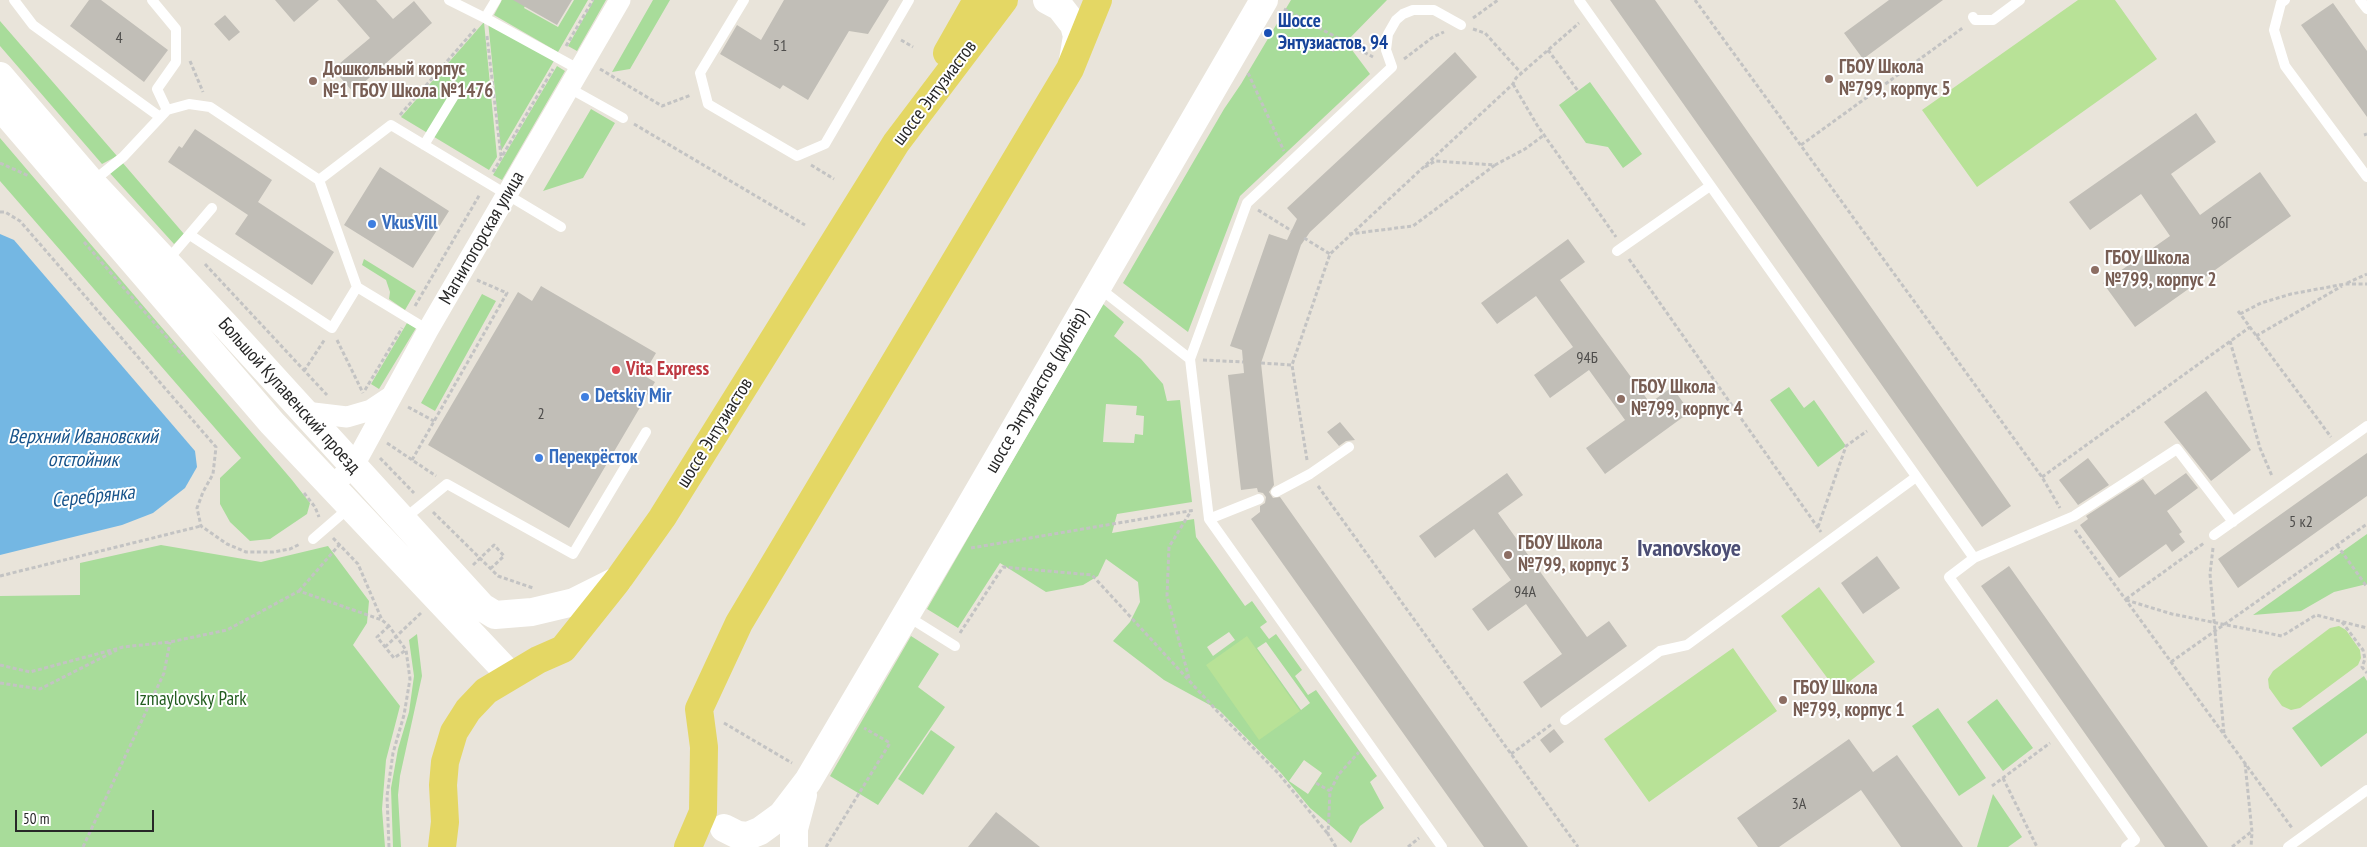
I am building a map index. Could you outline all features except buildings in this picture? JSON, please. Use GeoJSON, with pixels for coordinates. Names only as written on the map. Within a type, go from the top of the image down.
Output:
{"type":"FeatureCollection","features":[{"type":"Feature","properties":{"kind":"main road"},"geometry":{"type":"LineString","coordinates":[[990,6],[998,10],[1014,0]]}},
{"type":"Feature","properties":{"kind":"main road"},"geometry":{"type":"LineString","coordinates":[[1047,0],[1060,7],[1074,25],[1077,46],[1070,69]]}},
{"type":"Feature","properties":{"kind":"main road"},"geometry":{"type":"LineString","coordinates":[[688,847],[702,812],[704,747],[699,709],[739,622],[1070,69],[1098,0]]}},
{"type":"Feature","properties":{"kind":"main road","name":"шоссе Энтузиастов (дублёр)"},"geometry":{"type":"LineString","coordinates":[[724,828],[738,836],[748,836],[760,831],[782,815],[801,773],[906,616],[1098,287],[1272,3]]}},
{"type":"Feature","properties":{"kind":"main road","name":"шоссе Энтузиастов"},"geometry":{"type":"LineString","coordinates":[[442,847],[445,822],[443,785],[446,762],[454,732],[468,710],[486,691],[510,675],[563,649],[618,580],[662,518],[896,143],[990,6]]}},
{"type":"Feature","properties":{"kind":"main road","name":"Большой Купавенский проезд"},"geometry":{"type":"LineString","coordinates":[[0,76],[91,182],[304,412],[365,461],[402,520],[482,607],[495,615],[554,608],[574,602],[618,580]]}},
{"type":"Feature","properties":{"kind":"main road","name":"Большой Купавенский проезд"},"geometry":{"type":"LineString","coordinates":[[0,106],[272,423],[510,675]]}},
{"type":"Feature","properties":{"kind":"main road","name":"шоссе Энтузиастов (дублёр)"},"geometry":{"type":"LineString","coordinates":[[794,847],[794,830],[801,773]]}},
{"type":"Feature","properties":{"kind":"main road"},"geometry":{"type":"LineString","coordinates":[[702,812],[724,828],[744,847]]}},
{"type":"Feature","properties":{"kind":"street","name":"Магнитогорская улица"},"geometry":{"type":"LineString","coordinates":[[304,412],[347,417],[398,400],[428,330],[507,194],[583,75],[620,0]]}},
{"type":"Feature","properties":{"kind":"street"},"geometry":{"type":"LineString","coordinates":[[331,486],[365,461],[398,400]]}},
{"type":"Feature","properties":{"kind":"lane"},"geometry":{"type":"LineString","coordinates":[[14,0],[34,25],[163,114]]}},
{"type":"Feature","properties":{"kind":"lane"},"geometry":{"type":"LineString","coordinates":[[152,0],[176,29],[176,62],[157,89],[163,114]]}},
{"type":"Feature","properties":{"kind":"lane"},"geometry":{"type":"LineString","coordinates":[[449,0],[559,58],[583,75],[623,118]]}},
{"type":"Feature","properties":{"kind":"lane"},"geometry":{"type":"LineString","coordinates":[[486,18],[496,0]]}},
{"type":"Feature","properties":{"kind":"lane"},"geometry":{"type":"LineString","coordinates":[[744,0],[700,73],[708,104],[797,156],[825,144],[909,0]]}},
{"type":"Feature","properties":{"kind":"lane"},"geometry":{"type":"LineString","coordinates":[[1579,0],[1974,558]]}},
{"type":"Feature","properties":{"kind":"lane"},"geometry":{"type":"LineString","coordinates":[[1974,18],[1993,20],[2020,0]]}},
{"type":"Feature","properties":{"kind":"lane"},"geometry":{"type":"LineString","coordinates":[[2360,0],[2367,9]]}},
{"type":"Feature","properties":{"kind":"lane"},"geometry":{"type":"LineString","coordinates":[[2282,1],[2274,30],[2285,66],[2367,178]]}},
{"type":"Feature","properties":{"kind":"lane"},"geometry":{"type":"LineString","coordinates":[[1442,847],[1209,519],[1190,359],[1247,203],[1392,67],[1386,50],[1388,34],[1396,20],[1403,14],[1413,10],[1434,10],[1461,25]]}},
{"type":"Feature","properties":{"kind":"lane"},"geometry":{"type":"LineString","coordinates":[[424,145],[457,91]]}},
{"type":"Feature","properties":{"kind":"lane"},"geometry":{"type":"LineString","coordinates":[[91,182],[124,157],[163,114],[189,104],[210,108],[319,180],[357,287],[428,330]]}},
{"type":"Feature","properties":{"kind":"lane"},"geometry":{"type":"LineString","coordinates":[[319,180],[391,125],[561,227]]}},
{"type":"Feature","properties":{"kind":"lane"},"geometry":{"type":"LineString","coordinates":[[1620,249],[1710,186]]}},
{"type":"Feature","properties":{"kind":"lane"},"geometry":{"type":"LineString","coordinates":[[165,263],[212,208]]}},
{"type":"Feature","properties":{"kind":"lane"},"geometry":{"type":"LineString","coordinates":[[187,238],[332,328],[357,287]]}},
{"type":"Feature","properties":{"kind":"lane"},"geometry":{"type":"LineString","coordinates":[[1098,287],[1190,359]]}},
{"type":"Feature","properties":{"kind":"lane"},"geometry":{"type":"LineString","coordinates":[[2214,535],[2367,426]]}},
{"type":"Feature","properties":{"kind":"lane"},"geometry":{"type":"LineString","coordinates":[[402,520],[447,484],[573,554],[646,432]]}},
{"type":"Feature","properties":{"kind":"lane"},"geometry":{"type":"LineString","coordinates":[[1276,492],[1310,474],[1349,447]]}},
{"type":"Feature","properties":{"kind":"lane"},"geometry":{"type":"LineString","coordinates":[[2126,847],[2135,840],[1949,577],[1974,558],[2067,519],[2177,449],[2233,522]]}},
{"type":"Feature","properties":{"kind":"lane"},"geometry":{"type":"LineString","coordinates":[[1565,720],[1658,649],[1687,645],[1916,477]]}},
{"type":"Feature","properties":{"kind":"lane"},"geometry":{"type":"LineString","coordinates":[[1209,519],[1259,500]]}},
{"type":"Feature","properties":{"kind":"lane"},"geometry":{"type":"LineString","coordinates":[[313,539],[350,507]]}},
{"type":"Feature","properties":{"kind":"lane"},"geometry":{"type":"LineString","coordinates":[[906,616],[953,645]]}},
{"type":"Feature","properties":{"kind":"lane"},"geometry":{"type":"LineString","coordinates":[[2288,847],[2367,790]]}},
{"type":"Feature","properties":{"kind":"path"},"geometry":{"type":"LineString","coordinates":[[360,399],[593,0]]}},
{"type":"Feature","properties":{"kind":"path"},"geometry":{"type":"LineString","coordinates":[[1272,3],[1392,67],[1433,37],[1461,25],[1498,0]]}},
{"type":"Feature","properties":{"kind":"path"},"geometry":{"type":"LineString","coordinates":[[1695,0],[2042,477],[2067,519],[2300,838]]}},
{"type":"Feature","properties":{"kind":"path"},"geometry":{"type":"LineString","coordinates":[[1578,847],[1310,474],[1292,365],[1330,254],[1349,234],[1513,84],[1516,78],[1589,14]]}},
{"type":"Feature","properties":{"kind":"path"},"geometry":{"type":"LineString","coordinates":[[391,125],[486,18]]}},
{"type":"Feature","properties":{"kind":"path"},"geometry":{"type":"LineString","coordinates":[[486,18],[501,158]]}},
{"type":"Feature","properties":{"kind":"path"},"geometry":{"type":"LineString","coordinates":[[1801,145],[1974,18]]}},
{"type":"Feature","properties":{"kind":"path"},"geometry":{"type":"LineString","coordinates":[[1461,25],[1485,33],[1522,73]]}},
{"type":"Feature","properties":{"kind":"path"},"geometry":{"type":"LineString","coordinates":[[176,29],[210,108]]}},
{"type":"Feature","properties":{"kind":"path"},"geometry":{"type":"LineString","coordinates":[[1331,52],[1344,41]]}},
{"type":"Feature","properties":{"kind":"path"},"geometry":{"type":"LineString","coordinates":[[1548,50],[1578,91]]}},
{"type":"Feature","properties":{"kind":"path"},"geometry":{"type":"LineString","coordinates":[[1244,65],[1290,163]]}},
{"type":"Feature","properties":{"kind":"path"},"geometry":{"type":"LineString","coordinates":[[583,75],[662,106],[705,90]]}},
{"type":"Feature","properties":{"kind":"path"},"geometry":{"type":"LineString","coordinates":[[1513,84],[1544,135],[1620,249],[1828,542]]}},
{"type":"Feature","properties":{"kind":"path"},"geometry":{"type":"LineString","coordinates":[[623,118],[805,224]]}},
{"type":"Feature","properties":{"kind":"path"},"geometry":{"type":"LineString","coordinates":[[1349,234],[1413,226],[1495,165],[1525,149],[1544,135]]}},
{"type":"Feature","properties":{"kind":"path"},"geometry":{"type":"LineString","coordinates":[[797,156],[834,178]]}},
{"type":"Feature","properties":{"kind":"path"},"geometry":{"type":"LineString","coordinates":[[1418,172],[1436,161],[1495,165]]}},
{"type":"Feature","properties":{"kind":"path"},"geometry":{"type":"LineString","coordinates":[[0,163],[35,178]]}},
{"type":"Feature","properties":{"kind":"path"},"geometry":{"type":"LineString","coordinates":[[1247,203],[1292,231]]}},
{"type":"Feature","properties":{"kind":"path"},"geometry":{"type":"LineString","coordinates":[[0,212],[5,212],[20,221],[216,447],[214,474],[203,492],[197,508],[201,526],[227,544],[246,552],[273,552],[290,549],[313,539]]}},
{"type":"Feature","properties":{"kind":"path"},"geometry":{"type":"LineString","coordinates":[[187,238],[329,397]]}},
{"type":"Feature","properties":{"kind":"path"},"geometry":{"type":"LineString","coordinates":[[1304,238],[1330,254]]}},
{"type":"Feature","properties":{"kind":"path"},"geometry":{"type":"LineString","coordinates":[[2256,336],[2346,284],[2367,274]]}},
{"type":"Feature","properties":{"kind":"path"},"geometry":{"type":"LineString","coordinates":[[412,460],[507,293],[476,280]]}},
{"type":"Feature","properties":{"kind":"path"},"geometry":{"type":"LineString","coordinates":[[2338,447],[2239,313],[2261,303],[2291,294],[2346,284],[2367,284]]}},
{"type":"Feature","properties":{"kind":"path"},"geometry":{"type":"LineString","coordinates":[[2042,477],[2250,327]]}},
{"type":"Feature","properties":{"kind":"path"},"geometry":{"type":"LineString","coordinates":[[332,328],[363,393]]}},
{"type":"Feature","properties":{"kind":"path"},"geometry":{"type":"LineString","coordinates":[[304,370],[332,328]]}},
{"type":"Feature","properties":{"kind":"path"},"geometry":{"type":"LineString","coordinates":[[2230,341],[2260,448],[2278,490]]}},
{"type":"Feature","properties":{"kind":"path"},"geometry":{"type":"LineString","coordinates":[[1190,359],[1243,362]]}},
{"type":"Feature","properties":{"kind":"path"},"geometry":{"type":"LineString","coordinates":[[1261,363],[1292,365]]}},
{"type":"Feature","properties":{"kind":"path"},"geometry":{"type":"LineString","coordinates":[[398,400],[434,421]]}},
{"type":"Feature","properties":{"kind":"path"},"geometry":{"type":"LineString","coordinates":[[1818,527],[1846,446],[1878,423]]}},
{"type":"Feature","properties":{"kind":"path"},"geometry":{"type":"LineString","coordinates":[[383,440],[447,484]]}},
{"type":"Feature","properties":{"kind":"path"},"geometry":{"type":"LineString","coordinates":[[365,461],[424,503],[490,570],[507,581],[526,586]]}},
{"type":"Feature","properties":{"kind":"path"},"geometry":{"type":"LineString","coordinates":[[967,548],[1208,508]]}},
{"type":"Feature","properties":{"kind":"path"},"geometry":{"type":"LineString","coordinates":[[1189,679],[1167,596],[1169,547],[1192,510]]}},
{"type":"Feature","properties":{"kind":"path"},"geometry":{"type":"LineString","coordinates":[[2172,662],[2367,524]]}},
{"type":"Feature","properties":{"kind":"path"},"geometry":{"type":"LineString","coordinates":[[0,576],[201,526]]}},
{"type":"Feature","properties":{"kind":"path"},"geometry":{"type":"LineString","coordinates":[[2126,599],[2214,535]]}},
{"type":"Feature","properties":{"kind":"path"},"geometry":{"type":"LineString","coordinates":[[2214,535],[2210,574],[2224,735]]}},
{"type":"Feature","properties":{"kind":"path"},"geometry":{"type":"LineString","coordinates":[[0,665],[30,672],[122,647],[170,642],[227,630],[299,591],[340,544]]}},
{"type":"Feature","properties":{"kind":"path"},"geometry":{"type":"LineString","coordinates":[[2337,545],[2367,586]]}},
{"type":"Feature","properties":{"kind":"path"},"geometry":{"type":"LineString","coordinates":[[490,570],[504,556],[494,546]]}},
{"type":"Feature","properties":{"kind":"path"},"geometry":{"type":"LineString","coordinates":[[953,645],[1003,567],[1092,574],[1217,712],[1280,774],[1328,834],[1336,847]]}},
{"type":"Feature","properties":{"kind":"path"},"geometry":{"type":"LineString","coordinates":[[299,591],[382,620]]}},
{"type":"Feature","properties":{"kind":"path"},"geometry":{"type":"LineString","coordinates":[[2126,599],[2172,614],[2282,636],[2316,615],[2367,628]]}},
{"type":"Feature","properties":{"kind":"path"},"geometry":{"type":"LineString","coordinates":[[2342,621],[2363,650],[2364,660],[2362,667],[2367,673]]}},
{"type":"Feature","properties":{"kind":"path"},"geometry":{"type":"LineString","coordinates":[[389,847],[387,796],[393,753],[404,715],[410,678],[406,650],[389,626],[377,637],[394,658],[406,650]]}},
{"type":"Feature","properties":{"kind":"path"},"geometry":{"type":"LineString","coordinates":[[83,847],[164,673],[170,642]]}},
{"type":"Feature","properties":{"kind":"path"},"geometry":{"type":"LineString","coordinates":[[0,683],[40,689],[122,647]]}},
{"type":"Feature","properties":{"kind":"path"},"geometry":{"type":"LineString","coordinates":[[1511,754],[1553,723],[1565,720]]}},
{"type":"Feature","properties":{"kind":"path"},"geometry":{"type":"LineString","coordinates":[[721,721],[801,773]]}},
{"type":"Feature","properties":{"kind":"path"},"geometry":{"type":"LineString","coordinates":[[826,847],[890,744],[857,724]]}},
{"type":"Feature","properties":{"kind":"path"},"geometry":{"type":"LineString","coordinates":[[1992,786],[2061,736]]}},
{"type":"Feature","properties":{"kind":"path"},"geometry":{"type":"LineString","coordinates":[[1328,834],[1330,791],[1344,767],[1368,743]]}},
{"type":"Feature","properties":{"kind":"path"},"geometry":{"type":"LineString","coordinates":[[2244,763],[2252,832],[2251,847]]}},
{"type":"Feature","properties":{"kind":"path"},"geometry":{"type":"LineString","coordinates":[[2003,777],[2037,847]]}},
{"type":"Feature","properties":{"kind":"path"},"geometry":{"type":"LineString","coordinates":[[1316,783],[1330,791]]}},
{"type":"Feature","properties":{"kind":"path"},"geometry":{"type":"LineString","coordinates":[[2232,847],[2252,832]]}},
{"type":"Feature","properties":{"kind":"green space"},"geometry":{"type":"Polygon","coordinates":[[[502,0],[528,0],[524,8],[558,27],[574,0],[588,0],[558,52],[494,15],[502,0]]]}},
{"type":"Feature","properties":{"kind":"green space"},"geometry":{"type":"Polygon","coordinates":[[[594,0],[606,0],[577,51],[568,46],[594,0]]]}},
{"type":"Feature","properties":{"kind":"green space"},"geometry":{"type":"Polygon","coordinates":[[[653,0],[670,0],[630,69],[612,72],[653,0]]]}},
{"type":"Feature","properties":{"kind":"green space"},"geometry":{"type":"Polygon","coordinates":[[[1291,0],[1387,0],[1346,42],[1370,74],[1240,196],[1188,332],[1123,283],[1224,109],[1291,0]]]}},
{"type":"Feature","properties":{"kind":"green space"},"geometry":{"type":"Polygon","coordinates":[[[2078,0],[2115,0],[2157,59],[1977,187],[1922,110],[2078,0]]]}},
{"type":"Feature","properties":{"kind":"green space"},"geometry":{"type":"Polygon","coordinates":[[[0,21],[117,156],[102,164],[0,46],[0,21]]]}},
{"type":"Feature","properties":{"kind":"green space"},"geometry":{"type":"Polygon","coordinates":[[[488,21],[555,59],[501,151],[488,21]]]}},
{"type":"Feature","properties":{"kind":"green space"},"geometry":{"type":"Polygon","coordinates":[[[484,22],[497,157],[489,170],[401,117],[484,22]]]}},
{"type":"Feature","properties":{"kind":"green space"},"geometry":{"type":"Polygon","coordinates":[[[557,66],[565,71],[502,180],[493,175],[557,66]]]}},
{"type":"Feature","properties":{"kind":"green space"},"geometry":{"type":"Polygon","coordinates":[[[1590,82],[1642,154],[1623,168],[1608,147],[1586,143],[1559,105],[1590,82]]]}},
{"type":"Feature","properties":{"kind":"green space"},"geometry":{"type":"Polygon","coordinates":[[[591,109],[615,123],[583,178],[543,191],[591,109]]]}},
{"type":"Feature","properties":{"kind":"green space"},"geometry":{"type":"Polygon","coordinates":[[[0,138],[292,480],[310,503],[307,514],[270,539],[250,541],[230,522],[220,504],[220,478],[241,458],[0,181],[0,138]]]}},
{"type":"Feature","properties":{"kind":"green space"},"geometry":{"type":"Polygon","coordinates":[[[122,162],[184,234],[174,244],[108,171],[122,162]]]}},
{"type":"Feature","properties":{"kind":"green space"},"geometry":{"type":"Polygon","coordinates":[[[364,259],[416,291],[405,310],[389,299],[390,292],[386,280],[362,265],[364,259]]]}},
{"type":"Feature","properties":{"kind":"green space"},"geometry":{"type":"Polygon","coordinates":[[[482,294],[496,301],[435,411],[421,403],[482,294]]]}},
{"type":"Feature","properties":{"kind":"green space"},"geometry":{"type":"Polygon","coordinates":[[[1103,304],[1124,322],[1114,336],[1141,359],[1163,384],[1167,401],[1180,400],[1192,502],[1117,514],[1112,533],[1194,519],[1196,537],[1245,606],[1252,601],[1267,622],[1260,627],[1269,639],[1276,634],[1302,670],[1295,676],[1308,695],[1316,690],[1377,776],[1370,782],[1384,808],[1360,826],[1351,843],[1310,808],[1281,773],[1219,710],[1164,680],[1113,641],[1130,622],[1140,602],[1138,582],[1106,559],[1098,576],[1083,585],[1046,592],[1000,563],[958,628],[927,609],[1103,304]],[[1106,404],[1103,442],[1134,443],[1135,434],[1143,435],[1144,416],[1136,415],[1137,406],[1106,404]],[[1229,632],[1207,647],[1213,656],[1235,640],[1229,632]],[[1266,642],[1257,648],[1301,710],[1310,703],[1266,642]],[[1304,760],[1289,781],[1308,794],[1322,773],[1304,760]]]}},
{"type":"Feature","properties":{"kind":"green space"},"geometry":{"type":"Polygon","coordinates":[[[407,323],[416,328],[379,389],[371,384],[407,323]]]}},
{"type":"Feature","properties":{"kind":"green space"},"geometry":{"type":"Polygon","coordinates":[[[1789,387],[1804,408],[1814,400],[1846,446],[1818,467],[1770,400],[1789,387]]]}},
{"type":"Feature","properties":{"kind":"green space"},"geometry":{"type":"Polygon","coordinates":[[[2367,534],[2367,584],[2334,592],[2301,611],[2253,615],[2367,534]]]}},
{"type":"Feature","properties":{"kind":"green space","name":"Izmaylovsky Park"},"geometry":{"type":"Polygon","coordinates":[[[161,545],[261,562],[328,546],[369,601],[367,623],[353,645],[400,706],[386,760],[382,809],[385,847],[0,847],[0,596],[80,595],[80,563],[161,545]]]}},
{"type":"Feature","properties":{"kind":"green space"},"geometry":{"type":"Polygon","coordinates":[[[1819,587],[1875,662],[1837,691],[1781,616],[1819,587]]]}},
{"type":"Feature","properties":{"kind":"green space"},"geometry":{"type":"Polygon","coordinates":[[[2339,626],[2346,630],[2360,650],[2361,658],[2358,665],[2300,708],[2291,710],[2282,706],[2269,688],[2268,679],[2273,671],[2330,628],[2339,626]]]}},
{"type":"Feature","properties":{"kind":"green space"},"geometry":{"type":"Polygon","coordinates":[[[417,634],[422,676],[400,776],[398,795],[401,847],[393,847],[391,788],[398,749],[409,712],[414,676],[409,640],[417,634]]]}},
{"type":"Feature","properties":{"kind":"green space"},"geometry":{"type":"Polygon","coordinates":[[[911,636],[939,654],[918,687],[945,707],[878,805],[830,776],[911,636]]]}},
{"type":"Feature","properties":{"kind":"green space"},"geometry":{"type":"Polygon","coordinates":[[[1247,636],[1300,711],[1259,740],[1206,665],[1247,636]]]}},
{"type":"Feature","properties":{"kind":"green space"},"geometry":{"type":"Polygon","coordinates":[[[1733,648],[1777,711],[1649,802],[1604,739],[1733,648]]]}},
{"type":"Feature","properties":{"kind":"green space"},"geometry":{"type":"Polygon","coordinates":[[[2364,676],[2367,681],[2367,733],[2321,767],[2292,728],[2364,676]]]}},
{"type":"Feature","properties":{"kind":"green space"},"geometry":{"type":"Polygon","coordinates":[[[1997,699],[2033,748],[2003,771],[1967,722],[1997,699]]]}},
{"type":"Feature","properties":{"kind":"green space"},"geometry":{"type":"Polygon","coordinates":[[[1938,708],[1986,778],[1959,796],[1912,726],[1938,708]]]}},
{"type":"Feature","properties":{"kind":"green space"},"geometry":{"type":"Polygon","coordinates":[[[931,730],[955,747],[923,795],[898,779],[931,730]]]}},
{"type":"Feature","properties":{"kind":"green space"},"geometry":{"type":"Polygon","coordinates":[[[1993,794],[2022,837],[2008,847],[1977,847],[1993,794]]]}},
{"type":"Feature","properties":{"kind":"water","name":"Верхний Ивановский отстойник"},"geometry":{"type":"Polygon","coordinates":[[[0,234],[14,240],[195,451],[197,467],[185,488],[153,513],[122,525],[0,555],[0,234]]]}},
{"type":"Feature","properties":{"kind":"place","name":"Шоссе Энтузиастов, 94"},"geometry":{"type":"Point","coordinates":[1268,33]}},
{"type":"Feature","properties":{"kind":"place","name":"ГБОУ Школа №799, корпус 5"},"geometry":{"type":"Point","coordinates":[1829,79]}},
{"type":"Feature","properties":{"kind":"place","name":"Дошкольный корпус №1 ГБОУ Школа №1476"},"geometry":{"type":"Point","coordinates":[313,81]}},
{"type":"Feature","properties":{"kind":"place","name":"VkusVill"},"geometry":{"type":"Point","coordinates":[372,224]}},
{"type":"Feature","properties":{"kind":"place","name":"ГБОУ Школа №799, корпус 2"},"geometry":{"type":"Point","coordinates":[2095,270]}},
{"type":"Feature","properties":{"kind":"place","name":"Vita Express"},"geometry":{"type":"Point","coordinates":[616,370]}},
{"type":"Feature","properties":{"kind":"place","name":"Detskiy Mir"},"geometry":{"type":"Point","coordinates":[585,397]}},
{"type":"Feature","properties":{"kind":"place","name":"ГБОУ Школа №799, корпус 4"},"geometry":{"type":"Point","coordinates":[1621,399]}},
{"type":"Feature","properties":{"kind":"place","name":"Перекрёсток"},"geometry":{"type":"Point","coordinates":[539,458]}},
{"type":"Feature","properties":{"kind":"place","name":"ГБОУ Школа №799, корпус 3"},"geometry":{"type":"Point","coordinates":[1508,555]}},
{"type":"Feature","properties":{"kind":"place","name":"ГБОУ Школа №799, корпус 1"},"geometry":{"type":"Point","coordinates":[1783,700]}},
{"type":"Feature","properties":{"kind":"district","name":"Ivanovskoye"},"geometry":{"type":"Point","coordinates":[1689,549]}},
{"type":"Feature","properties":{"kind":"water label","name":"Серебрянка"},"geometry":{"type":"Point","coordinates":[93,497]}}]}
